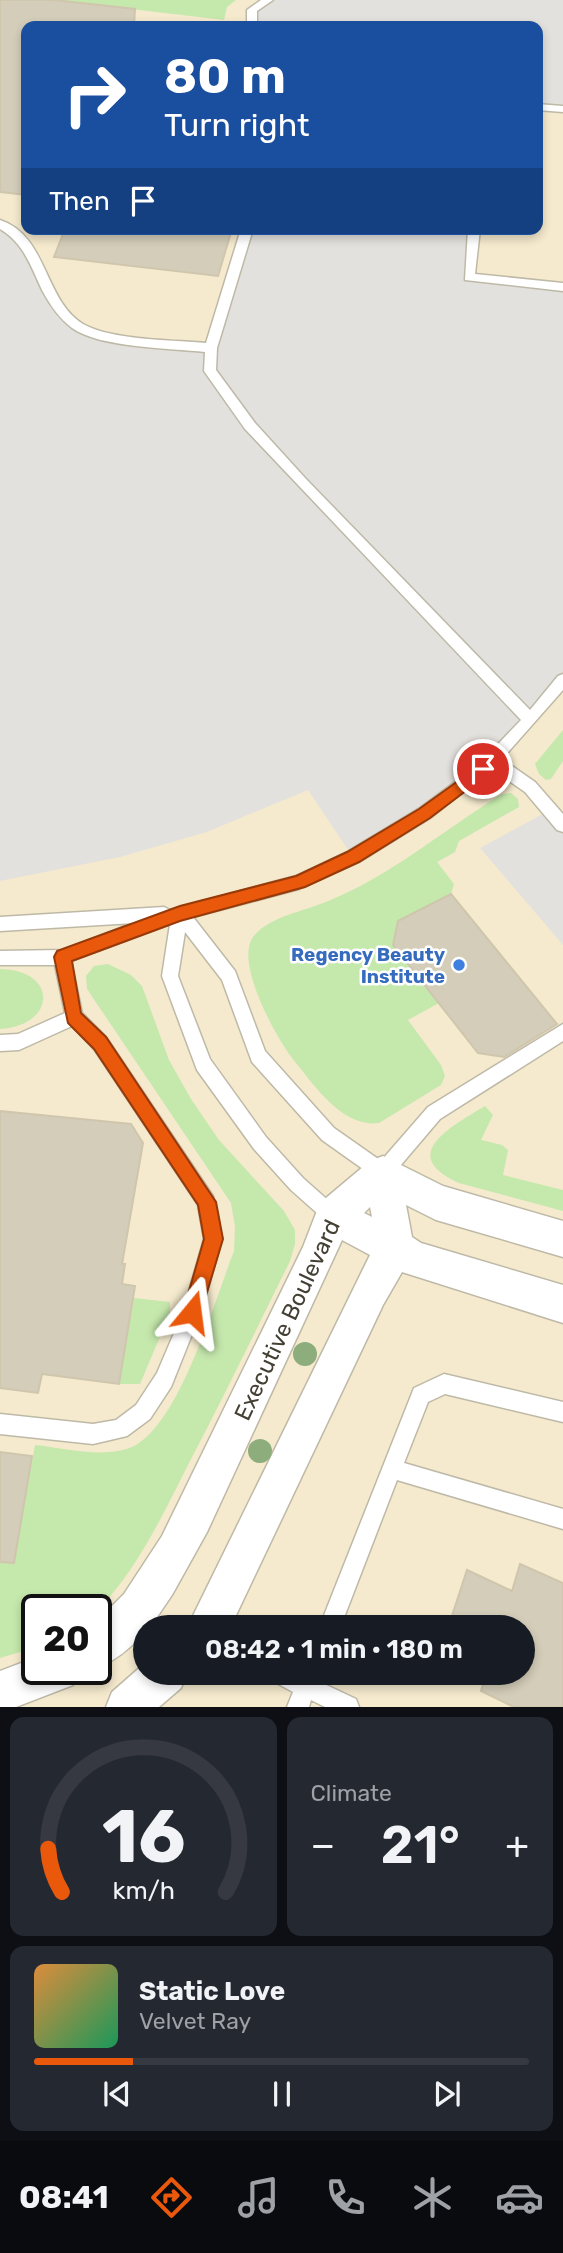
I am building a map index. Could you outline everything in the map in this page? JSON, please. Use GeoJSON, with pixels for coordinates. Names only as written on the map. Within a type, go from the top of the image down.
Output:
{"type":"FeatureCollection","features":[{"type":"Feature","properties":{"kind":"street","name":"Executive Boulevard"},"geometry":{"type":"LineString","coordinates":[[112,1639],[139,1611],[187,1529],[317,1257],[333,1216],[383,1173]]}},
{"type":"Feature","properties":{"kind":"street"},"geometry":{"type":"LineString","coordinates":[[383,1173],[436,1202],[563,1239]]}},
{"type":"Feature","properties":{"kind":"street"},"geometry":{"type":"LineString","coordinates":[[214,1615],[370,1292],[395,1248],[383,1173]]}},
{"type":"Feature","properties":{"kind":"street"},"geometry":{"type":"LineString","coordinates":[[333,1216],[415,1259],[563,1304]]}},
{"type":"Feature","properties":{"kind":"street"},"geometry":{"type":"LineString","coordinates":[[0,1692],[21,1684]]}},
{"type":"Feature","properties":{"kind":"street"},"geometry":{"type":"LineString","coordinates":[[127,1707],[152,1685]]}},
{"type":"Feature","properties":{"kind":"lane"},"geometry":{"type":"LineString","coordinates":[[252,21],[252,10],[268,0]]}},
{"type":"Feature","properties":{"kind":"lane"},"geometry":{"type":"LineString","coordinates":[[543,108],[563,110]]}},
{"type":"Feature","properties":{"kind":"lane"},"geometry":{"type":"LineString","coordinates":[[0,224],[13,229],[26,243],[52,299],[67,318],[82,328],[104,335],[211,348]]}},
{"type":"Feature","properties":{"kind":"lane"},"geometry":{"type":"LineString","coordinates":[[245,235],[211,348],[210,371],[250,426],[301,482],[530,720]]}},
{"type":"Feature","properties":{"kind":"lane"},"geometry":{"type":"LineString","coordinates":[[474,235],[470,277],[563,287]]}},
{"type":"Feature","properties":{"kind":"lane"},"geometry":{"type":"LineString","coordinates":[[0,958],[62,957],[180,913],[299,882],[353,857],[425,813],[491,760],[530,720],[563,680]]}},
{"type":"Feature","properties":{"kind":"lane"},"geometry":{"type":"LineString","coordinates":[[491,760],[530,787],[563,825]]}},
{"type":"Feature","properties":{"kind":"lane"},"geometry":{"type":"LineString","coordinates":[[0,924],[180,913]]}},
{"type":"Feature","properties":{"kind":"lane"},"geometry":{"type":"LineString","coordinates":[[180,913],[229,976],[258,1056],[328,1134],[383,1173],[434,1113],[563,1032]]}},
{"type":"Feature","properties":{"kind":"lane"},"geometry":{"type":"LineString","coordinates":[[180,913],[170,976],[203,1064],[260,1143],[297,1184],[333,1216]]}},
{"type":"Feature","properties":{"kind":"lane"},"geometry":{"type":"LineString","coordinates":[[0,1424],[93,1434],[120,1429],[143,1412],[164,1380],[192,1312],[214,1239],[207,1202],[100,1043],[74,1017],[62,957]]}},
{"type":"Feature","properties":{"kind":"lane"},"geometry":{"type":"LineString","coordinates":[[0,1044],[19,1042],[74,1017]]}},
{"type":"Feature","properties":{"kind":"lane"},"geometry":{"type":"LineString","coordinates":[[334,1615],[421,1395],[444,1384],[563,1412]]}},
{"type":"Feature","properties":{"kind":"lane"},"geometry":{"type":"LineString","coordinates":[[392,1469],[563,1519]]}},
{"type":"Feature","properties":{"kind":"lane"},"geometry":{"type":"LineString","coordinates":[[305,1689],[348,1707]]}},
{"type":"Feature","properties":{"kind":"shaded area"},"geometry":{"type":"Polygon","coordinates":[[[0,0],[563,0],[563,1707],[0,1707],[0,0]]]}},
{"type":"Feature","properties":{"kind":"shaded area"},"geometry":{"type":"Polygon","coordinates":[[[268,0],[563,0],[563,109],[543,107],[543,21],[252,21],[252,10],[268,0]]]}},
{"type":"Feature","properties":{"kind":"shaded area"},"geometry":{"type":"Polygon","coordinates":[[[0,224],[13,229],[67,318],[104,335],[211,348],[245,235],[474,235],[470,277],[563,287],[563,680],[483,769],[353,857],[308,790],[207,832],[120,857],[0,881],[0,224]]]}},
{"type":"Feature","properties":{"kind":"shaded area"},"geometry":{"type":"Polygon","coordinates":[[[550,810],[563,825],[563,945],[480,848],[550,810]]]}},
{"type":"Feature","properties":{"kind":"green space"},"geometry":{"type":"Polygon","coordinates":[[[54,0],[236,0],[227,7],[224,20],[54,0]]]}},
{"type":"Feature","properties":{"kind":"green space"},"geometry":{"type":"Polygon","coordinates":[[[563,730],[563,761],[551,779],[546,780],[539,774],[535,764],[563,730]]]}},
{"type":"Feature","properties":{"kind":"green space"},"geometry":{"type":"Polygon","coordinates":[[[511,793],[518,799],[519,807],[459,841],[455,852],[437,862],[454,884],[451,894],[398,922],[393,946],[439,1003],[408,1020],[441,1065],[445,1076],[441,1085],[379,1123],[354,1119],[322,1094],[288,1053],[269,1021],[249,965],[249,949],[253,937],[273,921],[365,884],[502,794],[511,793]]]}},
{"type":"Feature","properties":{"kind":"green space"},"geometry":{"type":"Polygon","coordinates":[[[108,964],[131,975],[142,986],[169,1060],[191,1099],[219,1140],[284,1211],[295,1230],[295,1244],[290,1261],[228,1387],[137,1560],[112,1594],[21,1594],[21,1652],[0,1658],[0,1540],[17,1542],[35,1445],[86,1452],[113,1452],[136,1445],[152,1431],[168,1411],[195,1357],[234,1251],[235,1227],[231,1203],[87,989],[86,976],[94,966],[108,964]]]}},
{"type":"Feature","properties":{"kind":"green space"},"geometry":{"type":"Polygon","coordinates":[[[0,969],[19,972],[33,978],[41,988],[43,998],[40,1009],[32,1018],[18,1026],[0,1029],[0,969]]]}},
{"type":"Feature","properties":{"kind":"green space"},"geometry":{"type":"Polygon","coordinates":[[[485,1106],[493,1115],[481,1140],[502,1145],[508,1150],[503,1175],[563,1190],[563,1211],[459,1183],[441,1172],[432,1162],[431,1152],[436,1142],[458,1123],[485,1106]]]}},
{"type":"Feature","properties":{"kind":"green space"},"geometry":{"type":"Polygon","coordinates":[[[134,1298],[170,1302],[170,1313],[140,1384],[119,1384],[134,1298]]]}},
{"type":"Feature","properties":{"kind":"building"},"geometry":{"type":"Polygon","coordinates":[[[0,0],[54,0],[135,9],[134,21],[21,21],[21,194],[0,192],[0,0]]]}},
{"type":"Feature","properties":{"kind":"building"},"geometry":{"type":"Polygon","coordinates":[[[63,235],[230,235],[218,276],[54,257],[63,235]]]}},
{"type":"Feature","properties":{"kind":"building","name":"Regency Beauty Institute"},"geometry":{"type":"Polygon","coordinates":[[[451,894],[557,1024],[504,1057],[478,1053],[393,945],[398,921],[451,894]]]}},
{"type":"Feature","properties":{"kind":"building"},"geometry":{"type":"Polygon","coordinates":[[[0,1111],[131,1124],[143,1143],[122,1264],[125,1264],[122,1284],[135,1286],[119,1384],[42,1374],[38,1393],[0,1388],[0,1111]]]}},
{"type":"Feature","properties":{"kind":"building"},"geometry":{"type":"Polygon","coordinates":[[[0,1452],[32,1456],[14,1563],[0,1562],[0,1452]]]}},
{"type":"Feature","properties":{"kind":"building"},"geometry":{"type":"Polygon","coordinates":[[[520,1564],[563,1583],[563,1707],[514,1707],[481,1691],[483,1685],[535,1685],[535,1615],[452,1615],[467,1570],[512,1591],[520,1564]]]}},
{"type":"Feature","properties":{"kind":"place","name":"Regency Beauty Institute"},"geometry":{"type":"Point","coordinates":[459,965]}},
{"type":"Feature","properties":{"kind":"route"},"geometry":{"type":"LineString","coordinates":[[192,1312],[214,1239],[207,1202],[100,1043],[74,1017],[62,957],[180,913],[299,882],[353,857],[425,813],[483,769]]}}]}
